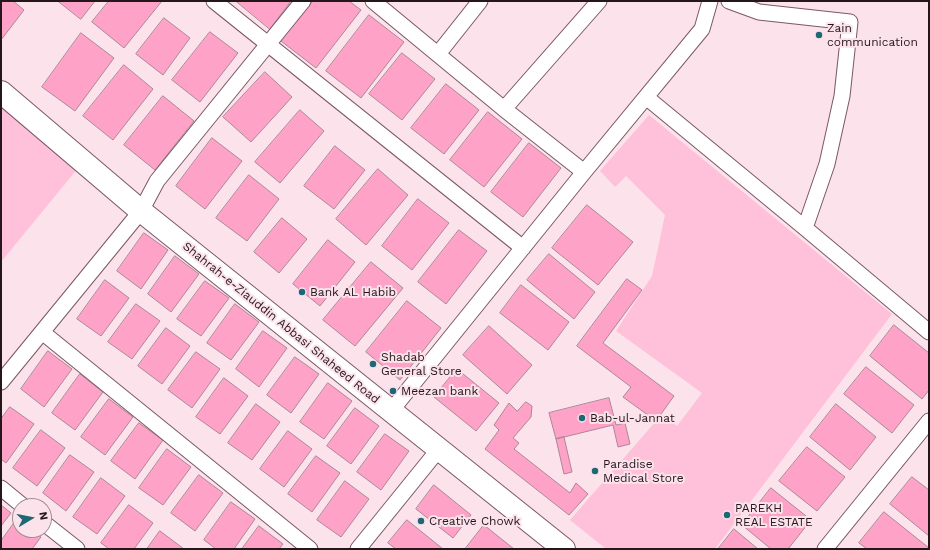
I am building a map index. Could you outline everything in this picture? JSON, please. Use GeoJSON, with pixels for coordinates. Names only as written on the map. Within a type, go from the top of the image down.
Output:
{"type":"FeatureCollection","features":[{"type":"Feature","properties":{"kind":"street"},"geometry":{"type":"LineString","coordinates":[[214,1],[523,248]]}},
{"type":"Feature","properties":{"kind":"street"},"geometry":{"type":"LineString","coordinates":[[1,382],[141,211],[157,180],[303,1]]}},
{"type":"Feature","properties":{"kind":"street"},"geometry":{"type":"LineString","coordinates":[[373,1],[584,172]]}},
{"type":"Feature","properties":{"kind":"street"},"geometry":{"type":"LineString","coordinates":[[438,54],[480,1]]}},
{"type":"Feature","properties":{"kind":"street"},"geometry":{"type":"LineString","coordinates":[[504,108],[599,1]]}},
{"type":"Feature","properties":{"kind":"street"},"geometry":{"type":"LineString","coordinates":[[391,411],[584,172],[702,29],[710,1]]}},
{"type":"Feature","properties":{"kind":"street"},"geometry":{"type":"LineString","coordinates":[[729,1],[760,12],[850,22],[842,96],[827,164],[805,228]]}},
{"type":"Feature","properties":{"kind":"street","name":"Shahrah-e-Ziauddin Abbasi Shaheed Road"},"geometry":{"type":"LineString","coordinates":[[1,92],[141,211],[439,449],[555,546]]}},
{"type":"Feature","properties":{"kind":"street"},"geometry":{"type":"LineString","coordinates":[[646,97],[929,332]]}},
{"type":"Feature","properties":{"kind":"street"},"geometry":{"type":"LineString","coordinates":[[42,332],[310,549]]}},
{"type":"Feature","properties":{"kind":"street"},"geometry":{"type":"LineString","coordinates":[[825,549],[929,421]]}},
{"type":"Feature","properties":{"kind":"street"},"geometry":{"type":"LineString","coordinates":[[358,549],[439,449]]}},
{"type":"Feature","properties":{"kind":"street"},"geometry":{"type":"LineString","coordinates":[[1,488],[13,498]]}},
{"type":"Feature","properties":{"kind":"street"},"geometry":{"type":"LineString","coordinates":[[52,529],[77,549]]}},
{"type":"Feature","properties":{"kind":"shaded area"},"geometry":{"type":"Polygon","coordinates":[[[1,93],[83,162],[1,262],[1,93]]]}},
{"type":"Feature","properties":{"kind":"shaded area"},"geometry":{"type":"Polygon","coordinates":[[[649,115],[892,314],[715,549],[606,549],[570,520],[656,421],[663,415],[677,426],[702,393],[616,331],[652,276],[665,215],[626,176],[615,187],[600,171],[649,115]]]}},
{"type":"Feature","properties":{"kind":"building"},"geometry":{"type":"Polygon","coordinates":[[[1,1],[13,1],[24,10],[1,40],[1,1]]]}},
{"type":"Feature","properties":{"kind":"building"},"geometry":{"type":"Polygon","coordinates":[[[58,1],[95,1],[81,19],[58,1]]]}},
{"type":"Feature","properties":{"kind":"building"},"geometry":{"type":"Polygon","coordinates":[[[109,1],[162,1],[124,48],[92,22],[109,1]]]}},
{"type":"Feature","properties":{"kind":"building"},"geometry":{"type":"Polygon","coordinates":[[[236,1],[291,1],[270,29],[236,1]]]}},
{"type":"Feature","properties":{"kind":"building"},"geometry":{"type":"Polygon","coordinates":[[[313,1],[349,1],[361,10],[316,68],[281,41],[313,1]]]}},
{"type":"Feature","properties":{"kind":"building"},"geometry":{"type":"Polygon","coordinates":[[[369,15],[404,42],[361,98],[326,71],[369,15]]]}},
{"type":"Feature","properties":{"kind":"building"},"geometry":{"type":"Polygon","coordinates":[[[164,18],[190,38],[163,75],[136,54],[164,18]]]}},
{"type":"Feature","properties":{"kind":"building"},"geometry":{"type":"Polygon","coordinates":[[[210,32],[238,53],[200,102],[172,80],[210,32]]]}},
{"type":"Feature","properties":{"kind":"building"},"geometry":{"type":"Polygon","coordinates":[[[81,33],[114,58],[75,111],[42,87],[81,33]]]}},
{"type":"Feature","properties":{"kind":"building"},"geometry":{"type":"Polygon","coordinates":[[[402,53],[435,79],[402,120],[369,94],[402,53]]]}},
{"type":"Feature","properties":{"kind":"building"},"geometry":{"type":"Polygon","coordinates":[[[124,65],[153,89],[113,140],[83,116],[124,65]]]}},
{"type":"Feature","properties":{"kind":"building"},"geometry":{"type":"Polygon","coordinates":[[[265,72],[292,97],[251,142],[223,117],[265,72]]]}},
{"type":"Feature","properties":{"kind":"building"},"geometry":{"type":"Polygon","coordinates":[[[446,84],[479,110],[444,154],[411,128],[446,84]]]}},
{"type":"Feature","properties":{"kind":"building"},"geometry":{"type":"Polygon","coordinates":[[[163,96],[194,121],[155,170],[124,145],[163,96]]]}},
{"type":"Feature","properties":{"kind":"building"},"geometry":{"type":"Polygon","coordinates":[[[300,110],[324,131],[280,183],[255,162],[300,110]]]}},
{"type":"Feature","properties":{"kind":"building"},"geometry":{"type":"Polygon","coordinates":[[[488,112],[522,139],[484,187],[450,160],[488,112]]]}},
{"type":"Feature","properties":{"kind":"building"},"geometry":{"type":"Polygon","coordinates":[[[212,138],[242,161],[205,209],[176,186],[212,138]]]}},
{"type":"Feature","properties":{"kind":"building"},"geometry":{"type":"Polygon","coordinates":[[[529,143],[561,168],[523,217],[491,192],[529,143]]]}},
{"type":"Feature","properties":{"kind":"building"},"geometry":{"type":"Polygon","coordinates":[[[335,146],[365,170],[334,209],[304,186],[335,146]]]}},
{"type":"Feature","properties":{"kind":"building"},"geometry":{"type":"Polygon","coordinates":[[[378,169],[408,195],[366,245],[336,219],[378,169]]]}},
{"type":"Feature","properties":{"kind":"building"},"geometry":{"type":"Polygon","coordinates":[[[249,175],[279,199],[247,241],[216,218],[249,175]]]}},
{"type":"Feature","properties":{"kind":"building"},"geometry":{"type":"Polygon","coordinates":[[[418,199],[449,223],[412,270],[382,246],[418,199]]]}},
{"type":"Feature","properties":{"kind":"building"},"geometry":{"type":"Polygon","coordinates":[[[587,205],[633,242],[598,285],[552,248],[587,205]]]}},
{"type":"Feature","properties":{"kind":"building"},"geometry":{"type":"Polygon","coordinates":[[[282,218],[307,239],[279,273],[254,252],[282,218]]]}},
{"type":"Feature","properties":{"kind":"building"},"geometry":{"type":"Polygon","coordinates":[[[459,230],[487,251],[446,304],[418,282],[459,230]]]}},
{"type":"Feature","properties":{"kind":"building"},"geometry":{"type":"Polygon","coordinates":[[[144,233],[168,250],[141,289],[117,271],[144,233]]]}},
{"type":"Feature","properties":{"kind":"building"},"geometry":{"type":"Polygon","coordinates":[[[328,240],[355,262],[320,306],[293,284],[328,240]]]}},
{"type":"Feature","properties":{"kind":"building"},"geometry":{"type":"Polygon","coordinates":[[[549,254],[595,292],[574,319],[527,280],[549,254]]]}},
{"type":"Feature","properties":{"kind":"building"},"geometry":{"type":"Polygon","coordinates":[[[175,256],[199,274],[171,312],[148,294],[175,256]]]}},
{"type":"Feature","properties":{"kind":"building"},"geometry":{"type":"Polygon","coordinates":[[[371,262],[403,288],[355,346],[323,320],[371,262]]]}},
{"type":"Feature","properties":{"kind":"building"},"geometry":{"type":"Polygon","coordinates":[[[627,279],[642,290],[603,343],[674,396],[656,421],[623,397],[631,387],[577,346],[627,279]]]}},
{"type":"Feature","properties":{"kind":"building"},"geometry":{"type":"Polygon","coordinates":[[[105,280],[129,298],[101,336],[77,319],[105,280]]]}},
{"type":"Feature","properties":{"kind":"building"},"geometry":{"type":"Polygon","coordinates":[[[205,281],[229,298],[201,336],[177,319],[205,281]]]}},
{"type":"Feature","properties":{"kind":"building"},"geometry":{"type":"Polygon","coordinates":[[[521,285],[569,322],[548,350],[500,313],[521,285]]]}},
{"type":"Feature","properties":{"kind":"building"},"geometry":{"type":"Polygon","coordinates":[[[407,301],[441,328],[400,380],[366,352],[407,301]]]}},
{"type":"Feature","properties":{"kind":"building"},"geometry":{"type":"Polygon","coordinates":[[[136,304],[160,321],[132,359],[108,342],[136,304]]]}},
{"type":"Feature","properties":{"kind":"building"},"geometry":{"type":"Polygon","coordinates":[[[235,304],[259,322],[231,360],[207,343],[235,304]]]}},
{"type":"Feature","properties":{"kind":"building"},"geometry":{"type":"Polygon","coordinates":[[[894,325],[929,353],[929,390],[922,399],[870,356],[894,325]]]}},
{"type":"Feature","properties":{"kind":"building"},"geometry":{"type":"Polygon","coordinates":[[[489,326],[532,365],[507,394],[463,355],[489,326]]]}},
{"type":"Feature","properties":{"kind":"building"},"geometry":{"type":"Polygon","coordinates":[[[166,328],[190,346],[162,384],[138,366],[166,328]]]}},
{"type":"Feature","properties":{"kind":"building"},"geometry":{"type":"Polygon","coordinates":[[[263,331],[287,348],[259,387],[236,369],[263,331]]]}},
{"type":"Feature","properties":{"kind":"building"},"geometry":{"type":"Polygon","coordinates":[[[48,351],[72,369],[44,407],[21,389],[48,351]]]}},
{"type":"Feature","properties":{"kind":"building"},"geometry":{"type":"Polygon","coordinates":[[[196,352],[220,369],[192,408],[168,390],[196,352]]]}},
{"type":"Feature","properties":{"kind":"building"},"geometry":{"type":"Polygon","coordinates":[[[295,357],[319,374],[291,413],[267,395],[295,357]]]}},
{"type":"Feature","properties":{"kind":"building"},"geometry":{"type":"Polygon","coordinates":[[[866,367],[914,405],[892,433],[844,394],[866,367]]]}},
{"type":"Feature","properties":{"kind":"building"},"geometry":{"type":"Polygon","coordinates":[[[457,369],[499,403],[476,431],[434,397],[457,369]]]}},
{"type":"Feature","properties":{"kind":"building"},"geometry":{"type":"Polygon","coordinates":[[[80,374],[103,392],[75,430],[52,413],[80,374]]]}},
{"type":"Feature","properties":{"kind":"building"},"geometry":{"type":"Polygon","coordinates":[[[224,378],[248,396],[220,434],[196,417],[224,378]]]}},
{"type":"Feature","properties":{"kind":"building"},"geometry":{"type":"Polygon","coordinates":[[[328,383],[352,401],[324,439],[300,422],[328,383]]]}},
{"type":"Feature","properties":{"kind":"building","name":"Bab-ul-Jannat"},"geometry":{"type":"Polygon","coordinates":[[[609,398],[616,425],[625,423],[630,444],[618,447],[613,425],[556,439],[549,413],[609,398]]]}},
{"type":"Feature","properties":{"kind":"building"},"geometry":{"type":"Polygon","coordinates":[[[109,399],[133,417],[105,455],[81,437],[109,399]]]}},
{"type":"Feature","properties":{"kind":"building"},"geometry":{"type":"Polygon","coordinates":[[[526,402],[532,406],[531,417],[513,438],[519,443],[514,449],[570,493],[576,483],[588,494],[569,515],[485,449],[499,430],[494,425],[509,403],[517,411],[526,402]]]}},
{"type":"Feature","properties":{"kind":"building"},"geometry":{"type":"Polygon","coordinates":[[[256,404],[280,422],[252,460],[228,443],[256,404]]]}},
{"type":"Feature","properties":{"kind":"building"},"geometry":{"type":"Polygon","coordinates":[[[836,404],[876,437],[850,470],[810,437],[836,404]]]}},
{"type":"Feature","properties":{"kind":"building"},"geometry":{"type":"Polygon","coordinates":[[[10,407],[34,424],[6,463],[1,459],[1,419],[10,407]]]}},
{"type":"Feature","properties":{"kind":"building"},"geometry":{"type":"Polygon","coordinates":[[[355,408],[379,426],[351,464],[327,446],[355,408]]]}},
{"type":"Feature","properties":{"kind":"building"},"geometry":{"type":"Polygon","coordinates":[[[139,423],[163,440],[135,479],[111,461],[139,423]]]}},
{"type":"Feature","properties":{"kind":"building"},"geometry":{"type":"Polygon","coordinates":[[[41,430],[65,448],[37,486],[13,468],[41,430]]]}},
{"type":"Feature","properties":{"kind":"building"},"geometry":{"type":"Polygon","coordinates":[[[288,431],[312,449],[284,487],[260,469],[288,431]]]}},
{"type":"Feature","properties":{"kind":"building"},"geometry":{"type":"Polygon","coordinates":[[[385,434],[409,451],[381,490],[357,472],[385,434]]]}},
{"type":"Feature","properties":{"kind":"building"},"geometry":{"type":"Polygon","coordinates":[[[564,437],[572,472],[564,474],[556,439],[564,437]]]}},
{"type":"Feature","properties":{"kind":"building"},"geometry":{"type":"Polygon","coordinates":[[[807,447],[845,477],[817,511],[779,481],[807,447]]]}},
{"type":"Feature","properties":{"kind":"building"},"geometry":{"type":"Polygon","coordinates":[[[167,449],[191,467],[163,505],[139,488],[167,449]]]}},
{"type":"Feature","properties":{"kind":"building"},"geometry":{"type":"Polygon","coordinates":[[[70,455],[94,472],[66,511],[52,500],[52,498],[49,498],[43,493],[70,455]]]}},
{"type":"Feature","properties":{"kind":"building"},"geometry":{"type":"Polygon","coordinates":[[[316,456],[340,473],[312,512],[288,494],[316,456]]]}},
{"type":"Feature","properties":{"kind":"building"},"geometry":{"type":"Polygon","coordinates":[[[199,475],[223,493],[195,531],[171,513],[199,475]]]}},
{"type":"Feature","properties":{"kind":"building"},"geometry":{"type":"Polygon","coordinates":[[[912,477],[929,490],[929,536],[890,504],[912,477]]]}},
{"type":"Feature","properties":{"kind":"building"},"geometry":{"type":"Polygon","coordinates":[[[101,478],[125,496],[97,534],[73,517],[101,478]]]}},
{"type":"Feature","properties":{"kind":"building"},"geometry":{"type":"Polygon","coordinates":[[[345,481],[369,499],[341,537],[317,520],[345,481]]]}},
{"type":"Feature","properties":{"kind":"building"},"geometry":{"type":"Polygon","coordinates":[[[434,485],[471,515],[453,538],[416,509],[434,485]]]}},
{"type":"Feature","properties":{"kind":"building"},"geometry":{"type":"Polygon","coordinates":[[[771,488],[811,520],[788,549],[771,549],[742,525],[771,488]]]}},
{"type":"Feature","properties":{"kind":"building"},"geometry":{"type":"Polygon","coordinates":[[[231,502],[255,519],[234,549],[216,549],[204,540],[231,502]]]}},
{"type":"Feature","properties":{"kind":"building"},"geometry":{"type":"Polygon","coordinates":[[[1,505],[11,513],[1,526],[1,505]]]}},
{"type":"Feature","properties":{"kind":"building"},"geometry":{"type":"Polygon","coordinates":[[[129,505],[153,523],[134,549],[109,549],[101,543],[129,505]]]}},
{"type":"Feature","properties":{"kind":"building"},"geometry":{"type":"Polygon","coordinates":[[[884,512],[929,549],[867,549],[859,543],[884,512]]]}},
{"type":"Feature","properties":{"kind":"building"},"geometry":{"type":"Polygon","coordinates":[[[407,520],[443,549],[396,549],[388,543],[407,520]]]}},
{"type":"Feature","properties":{"kind":"building"},"geometry":{"type":"Polygon","coordinates":[[[484,525],[514,549],[467,549],[466,548],[484,525]]]}},
{"type":"Feature","properties":{"kind":"building"},"geometry":{"type":"Polygon","coordinates":[[[12,526],[12,538],[40,538],[32,549],[1,549],[1,541],[12,526]]]}},
{"type":"Feature","properties":{"kind":"building"},"geometry":{"type":"Polygon","coordinates":[[[259,526],[283,544],[279,549],[242,549],[259,526]]]}},
{"type":"Feature","properties":{"kind":"building"},"geometry":{"type":"Polygon","coordinates":[[[734,529],[758,549],[718,549],[734,529]]]}},
{"type":"Feature","properties":{"kind":"building"},"geometry":{"type":"Polygon","coordinates":[[[160,531],[184,549],[147,549],[160,531]]]}},
{"type":"Feature","properties":{"kind":"place","name":"Zain communication"},"geometry":{"type":"Point","coordinates":[819,35]}},
{"type":"Feature","properties":{"kind":"place","name":"Bank AL Habib"},"geometry":{"type":"Point","coordinates":[302,292]}},
{"type":"Feature","properties":{"kind":"place","name":"Shadab General Store"},"geometry":{"type":"Point","coordinates":[373,364]}},
{"type":"Feature","properties":{"kind":"place","name":"Meezan bank"},"geometry":{"type":"Point","coordinates":[393,391]}},
{"type":"Feature","properties":{"kind":"place","name":"Bab-ul-Jannat"},"geometry":{"type":"Point","coordinates":[582,418]}},
{"type":"Feature","properties":{"kind":"place","name":"Paradise Medical Store"},"geometry":{"type":"Point","coordinates":[595,471]}},
{"type":"Feature","properties":{"kind":"place","name":"PAREKH REAL ESTATE"},"geometry":{"type":"Point","coordinates":[727,515]}},
{"type":"Feature","properties":{"kind":"place","name":"Creative Chowk"},"geometry":{"type":"Point","coordinates":[421,521]}}]}
